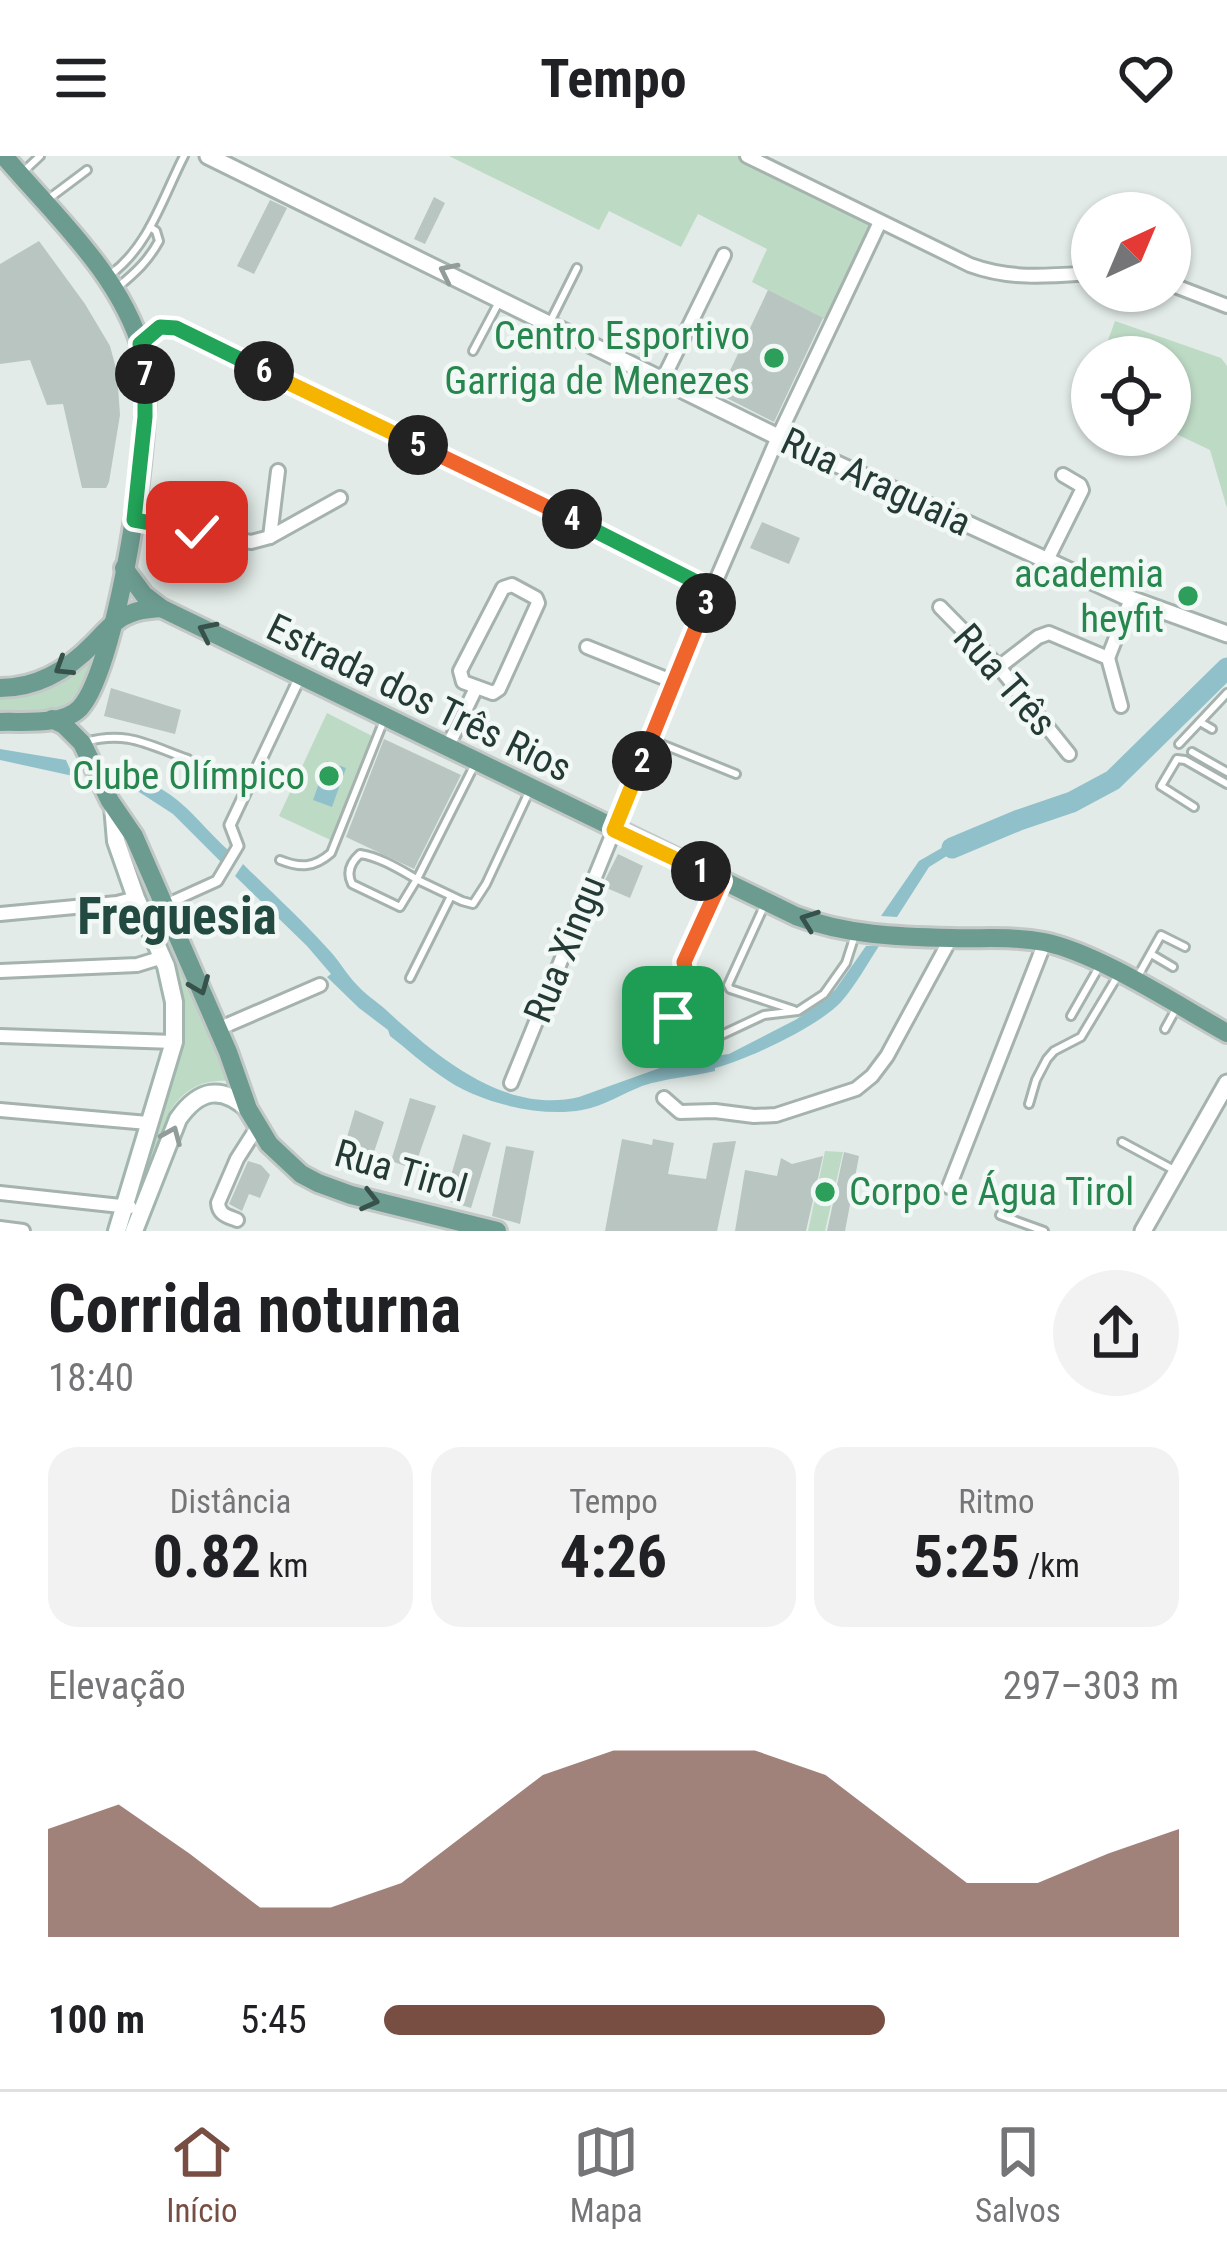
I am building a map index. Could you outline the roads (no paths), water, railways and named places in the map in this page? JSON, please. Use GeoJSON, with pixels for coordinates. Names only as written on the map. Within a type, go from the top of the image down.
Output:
{"type":"FeatureCollection","features":[{"type":"Feature","properties":{"kind":"main road"},"geometry":{"type":"LineString","coordinates":[[0,722],[70,714],[82,706],[104,659],[134,520],[147,389],[140,344],[110,283],[7,157]]}},
{"type":"Feature","properties":{"kind":"main road","name":"Estrada dos Três Rios"},"geometry":{"type":"LineString","coordinates":[[124,568],[144,595],[161,608],[817,924],[856,932],[1045,942],[1100,964],[1225,1034]]}},
{"type":"Feature","properties":{"kind":"main road"},"geometry":{"type":"LineString","coordinates":[[0,688],[27,686],[72,663],[129,613],[161,608]]}},
{"type":"Feature","properties":{"kind":"main road"},"geometry":{"type":"LineString","coordinates":[[52,719],[82,743],[112,806],[134,836],[253,1117]]}},
{"type":"Feature","properties":{"kind":"main road"},"geometry":{"type":"LineString","coordinates":[[112,806],[116,842],[173,992],[174,1042],[148,1123],[133,1208],[134,1231]]}},
{"type":"Feature","properties":{"kind":"main road"},"geometry":{"type":"LineString","coordinates":[[117,1231],[189,1104],[204,1095],[223,1093],[253,1117]]}},
{"type":"Feature","properties":{"kind":"main road","name":"Rua Tirol"},"geometry":{"type":"LineString","coordinates":[[253,1117],[283,1160],[318,1183],[497,1231]]}},
{"type":"Feature","properties":{"kind":"street","name":"Rua Araguaia"},"geometry":{"type":"LineString","coordinates":[[208,156],[778,437],[1131,599],[1227,634]]}},
{"type":"Feature","properties":{"kind":"street"},"geometry":{"type":"LineString","coordinates":[[747,156],[989,272],[1024,277],[1071,274]]}},
{"type":"Feature","properties":{"kind":"street","name":"Rua Xingu"},"geometry":{"type":"LineString","coordinates":[[511,1083],[712,590],[880,222]]}},
{"type":"Feature","properties":{"kind":"street"},"geometry":{"type":"LineString","coordinates":[[663,379],[724,255]]}},
{"type":"Feature","properties":{"kind":"street"},"geometry":{"type":"LineString","coordinates":[[1191,292],[1227,306]]}},
{"type":"Feature","properties":{"kind":"street"},"geometry":{"type":"LineString","coordinates":[[140,344],[160,327],[176,328],[712,590]]}},
{"type":"Feature","properties":{"kind":"street"},"geometry":{"type":"LineString","coordinates":[[270,538],[278,471]]}},
{"type":"Feature","properties":{"kind":"street"},"geometry":{"type":"LineString","coordinates":[[1047,560],[1082,490],[1063,475]]}},
{"type":"Feature","properties":{"kind":"street"},"geometry":{"type":"LineString","coordinates":[[134,520],[251,542],[270,538],[340,498]]}},
{"type":"Feature","properties":{"kind":"street"},"geometry":{"type":"LineString","coordinates":[[512,585],[536,598],[537,608],[499,689],[493,693],[476,688],[463,682],[460,671],[503,588],[512,585]]}},
{"type":"Feature","properties":{"kind":"street"},"geometry":{"type":"LineString","coordinates":[[1121,706],[1108,658],[1131,599]]}},
{"type":"Feature","properties":{"kind":"street","name":"Rua Três"},"geometry":{"type":"LineString","coordinates":[[940,608],[999,667],[1069,754]]}},
{"type":"Feature","properties":{"kind":"street"},"geometry":{"type":"LineString","coordinates":[[999,667],[1049,633],[1108,658]]}},
{"type":"Feature","properties":{"kind":"street"},"geometry":{"type":"LineString","coordinates":[[587,647],[674,682]]}},
{"type":"Feature","properties":{"kind":"street"},"geometry":{"type":"LineString","coordinates":[[164,904],[217,881],[238,846],[230,824],[300,676]]}},
{"type":"Feature","properties":{"kind":"street"},"geometry":{"type":"LineString","coordinates":[[447,748],[476,688]]}},
{"type":"Feature","properties":{"kind":"street"},"geometry":{"type":"LineString","coordinates":[[0,914],[136,898]]}},
{"type":"Feature","properties":{"kind":"street"},"geometry":{"type":"LineString","coordinates":[[664,1098],[680,1112],[765,1116],[856,1089],[887,1056],[951,938]]}},
{"type":"Feature","properties":{"kind":"street"},"geometry":{"type":"LineString","coordinates":[[949,1187],[1045,942]]}},
{"type":"Feature","properties":{"kind":"street"},"geometry":{"type":"LineString","coordinates":[[0,971],[137,965],[163,957]]}},
{"type":"Feature","properties":{"kind":"street"},"geometry":{"type":"LineString","coordinates":[[218,1029],[320,985]]}},
{"type":"Feature","properties":{"kind":"street"},"geometry":{"type":"LineString","coordinates":[[0,1036],[174,1042]]}},
{"type":"Feature","properties":{"kind":"street"},"geometry":{"type":"LineString","coordinates":[[1143,1231],[1227,1083]]}},
{"type":"Feature","properties":{"kind":"street"},"geometry":{"type":"LineString","coordinates":[[0,1109],[148,1123]]}},
{"type":"Feature","properties":{"kind":"street"},"geometry":{"type":"LineString","coordinates":[[237,1220],[224,1215],[218,1203],[253,1117]]}},
{"type":"Feature","properties":{"kind":"street"},"geometry":{"type":"LineString","coordinates":[[0,1193],[133,1208]]}},
{"type":"Feature","properties":{"kind":"street"},"geometry":{"type":"LineString","coordinates":[[0,1228],[23,1231]]}},
{"type":"Feature","properties":{"kind":"lane"},"geometry":{"type":"LineString","coordinates":[[20,174],[40,156]]}},
{"type":"Feature","properties":{"kind":"lane"},"geometry":{"type":"LineString","coordinates":[[110,283],[150,227],[184,156]]}},
{"type":"Feature","properties":{"kind":"lane"},"geometry":{"type":"LineString","coordinates":[[44,203],[87,170]]}},
{"type":"Feature","properties":{"kind":"lane"},"geometry":{"type":"LineString","coordinates":[[110,283],[151,256],[159,241],[150,227]]}},
{"type":"Feature","properties":{"kind":"lane"},"geometry":{"type":"LineString","coordinates":[[550,324],[577,268]]}},
{"type":"Feature","properties":{"kind":"lane"},"geometry":{"type":"LineString","coordinates":[[473,351],[500,298]]}},
{"type":"Feature","properties":{"kind":"lane"},"geometry":{"type":"LineString","coordinates":[[197,532],[195,550],[218,558]]}},
{"type":"Feature","properties":{"kind":"lane"},"geometry":{"type":"LineString","coordinates":[[1179,744],[1227,693]]}},
{"type":"Feature","properties":{"kind":"lane"},"geometry":{"type":"LineString","coordinates":[[280,860],[298,867],[320,863],[331,853],[385,716]]}},
{"type":"Feature","properties":{"kind":"lane"},"geometry":{"type":"LineString","coordinates":[[1200,722],[1212,729]]}},
{"type":"Feature","properties":{"kind":"lane"},"geometry":{"type":"LineString","coordinates":[[82,743],[123,736],[188,759]]}},
{"type":"Feature","properties":{"kind":"lane"},"geometry":{"type":"LineString","coordinates":[[650,740],[736,774]]}},
{"type":"Feature","properties":{"kind":"lane"},"geometry":{"type":"LineString","coordinates":[[1192,752],[1227,772]]}},
{"type":"Feature","properties":{"kind":"lane"},"geometry":{"type":"LineString","coordinates":[[1195,808],[1161,786],[1177,759],[1227,784]]}},
{"type":"Feature","properties":{"kind":"lane"},"geometry":{"type":"LineString","coordinates":[[476,762],[417,880],[400,907],[352,884],[352,862],[360,854],[369,855],[417,880],[473,904],[530,789]]}},
{"type":"Feature","properties":{"kind":"lane"},"geometry":{"type":"LineString","coordinates":[[673,1017],[688,985],[684,962],[721,881]]}},
{"type":"Feature","properties":{"kind":"lane"},"geometry":{"type":"LineString","coordinates":[[410,978],[451,896]]}},
{"type":"Feature","properties":{"kind":"lane"},"geometry":{"type":"LineString","coordinates":[[766,902],[728,986],[742,995],[797,1011]]}},
{"type":"Feature","properties":{"kind":"lane"},"geometry":{"type":"LineString","coordinates":[[698,1046],[764,1015],[797,1011],[824,994],[846,963],[856,932]]}},
{"type":"Feature","properties":{"kind":"lane"},"geometry":{"type":"LineString","coordinates":[[1030,1104],[1047,1059],[1081,1037],[1161,934],[1185,947]]}},
{"type":"Feature","properties":{"kind":"lane"},"geometry":{"type":"LineString","coordinates":[[1150,954],[1173,967]]}},
{"type":"Feature","properties":{"kind":"lane"},"geometry":{"type":"LineString","coordinates":[[1071,1016],[1100,964]]}},
{"type":"Feature","properties":{"kind":"lane"},"geometry":{"type":"LineString","coordinates":[[1165,1029],[1178,1005]]}},
{"type":"Feature","properties":{"kind":"lane"},"geometry":{"type":"LineString","coordinates":[[1121,1142],[1177,1172]]}},
{"type":"Feature","properties":{"kind":"lane"},"geometry":{"type":"LineString","coordinates":[[1000,1215],[1044,1231]]}},
{"type":"Feature","properties":{"kind":"water"},"geometry":{"type":"Polygon","coordinates":[[[0,749],[66,760],[73,776],[0,760],[0,749]]]}},
{"type":"Feature","properties":{"kind":"water"},"geometry":{"type":"Polygon","coordinates":[[[327,761],[346,768],[332,807],[313,800],[327,761]]]}},
{"type":"Feature","properties":{"kind":"water"},"geometry":{"type":"Polygon","coordinates":[[[133,776],[164,790],[186,808],[228,850],[221,862],[173,814],[136,790],[133,776]]]}},
{"type":"Feature","properties":{"kind":"water"},"geometry":{"type":"Polygon","coordinates":[[[976,838],[929,867],[897,917],[881,916],[919,861],[945,846],[976,838]]]}},
{"type":"Feature","properties":{"kind":"water"},"geometry":{"type":"Polygon","coordinates":[[[243,864],[318,938],[360,988],[426,1045],[473,1077],[524,1097],[579,1097],[682,1060],[729,1054],[797,1019],[835,990],[866,946],[879,946],[852,989],[831,1011],[763,1050],[715,1071],[651,1083],[590,1108],[528,1110],[455,1085],[390,1036],[327,977],[331,974],[307,946],[235,876],[243,864]]]}},
{"type":"Feature","properties":{"kind":"waterway"},"geometry":{"type":"LineString","coordinates":[[952,848],[1072,802],[1113,780],[1227,668]]}},
{"type":"Feature","properties":{"kind":"place","name":"Centro Esportivo Garriga de Menezes"},"geometry":{"type":"Point","coordinates":[774,358]}},
{"type":"Feature","properties":{"kind":"place","name":"academia heyfit"},"geometry":{"type":"Point","coordinates":[1188,596]}},
{"type":"Feature","properties":{"kind":"place","name":"Clube Olímpico"},"geometry":{"type":"Point","coordinates":[329,776]}},
{"type":"Feature","properties":{"kind":"place","name":"Corpo e Água Tirol"},"geometry":{"type":"Point","coordinates":[825,1192]}},
{"type":"Feature","properties":{"kind":"district","name":"Freguesia"},"geometry":{"type":"Point","coordinates":[177,916]}}]}
